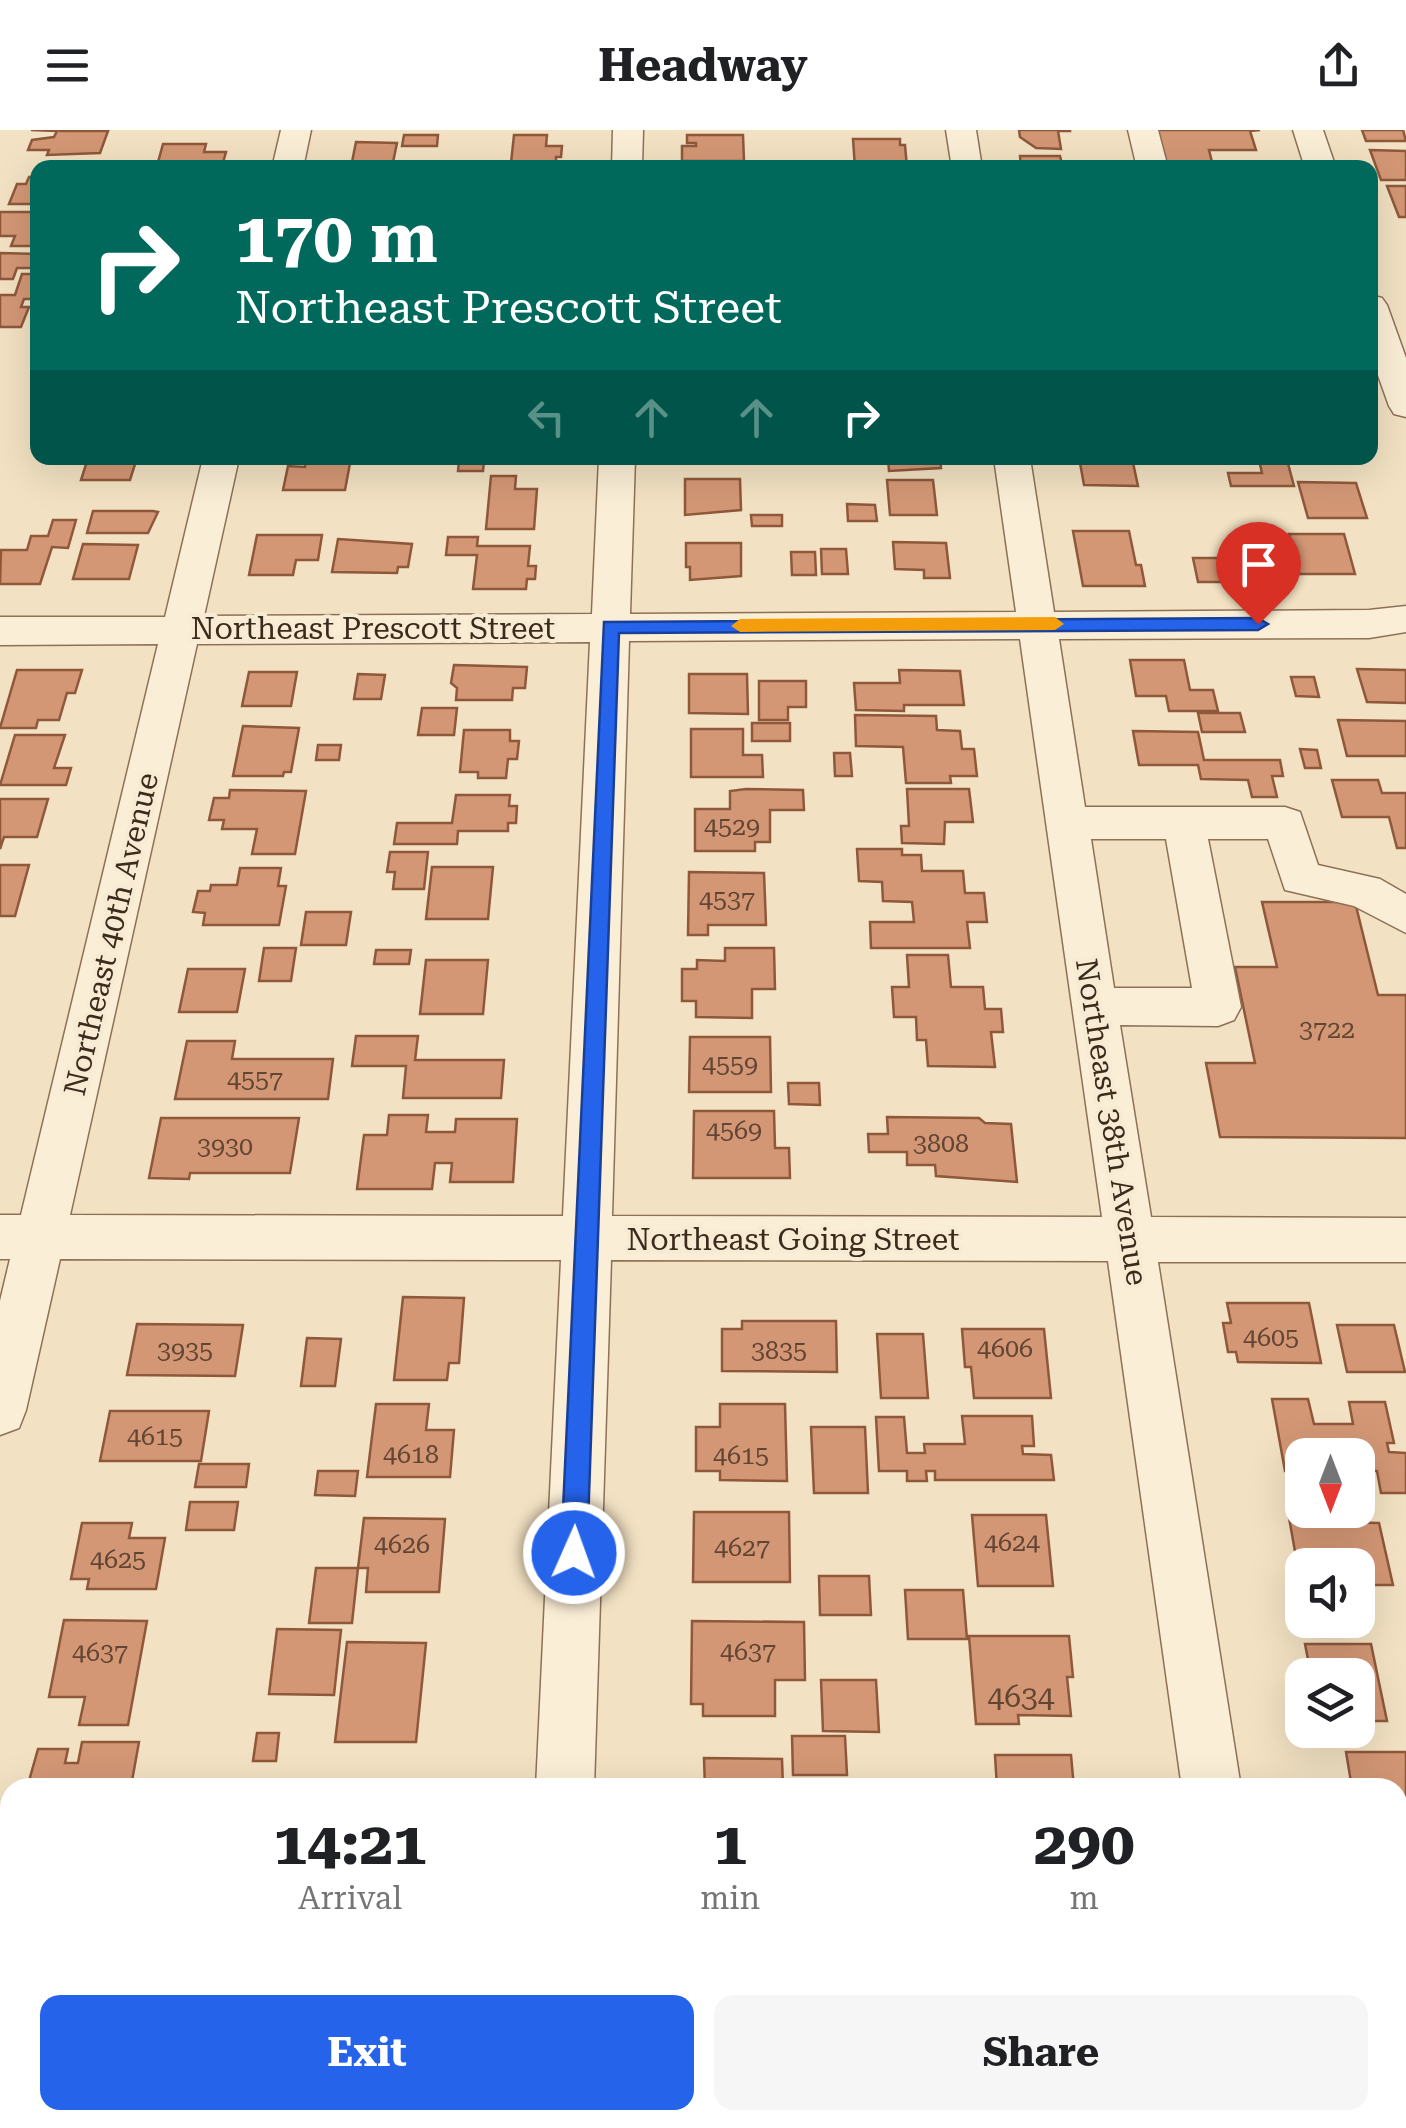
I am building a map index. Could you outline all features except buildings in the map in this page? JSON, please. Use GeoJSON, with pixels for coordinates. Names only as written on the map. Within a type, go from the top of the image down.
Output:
{"type":"FeatureCollection","features":[{"type":"Feature","properties":{"kind":"street"},"geometry":{"type":"LineString","coordinates":[[290,160],[296,130]]}},
{"type":"Feature","properties":{"kind":"street"},"geometry":{"type":"LineString","coordinates":[[627,160],[628,130]]}},
{"type":"Feature","properties":{"kind":"street"},"geometry":{"type":"LineString","coordinates":[[961,130],[966,160]]}},
{"type":"Feature","properties":{"kind":"street"},"geometry":{"type":"LineString","coordinates":[[1143,130],[1152,160]]}},
{"type":"Feature","properties":{"kind":"street"},"geometry":{"type":"LineString","coordinates":[[1308,130],[1319,160]]}},
{"type":"Feature","properties":{"kind":"street"},"geometry":{"type":"LineString","coordinates":[[1378,327],[1406,406]]}},
{"type":"Feature","properties":{"kind":"street","name":"Northeast 40th Avenue"},"geometry":{"type":"LineString","coordinates":[[0,1410],[20,1237],[182,630],[219,465]]}},
{"type":"Feature","properties":{"kind":"street"},"geometry":{"type":"LineString","coordinates":[[565,1778],[616,465]]}},
{"type":"Feature","properties":{"kind":"street","name":"Northeast 38th Avenue"},"geometry":{"type":"LineString","coordinates":[[1013,465],[1211,1778]]}},
{"type":"Feature","properties":{"kind":"street","name":"Northeast Prescott Street"},"geometry":{"type":"LineString","coordinates":[[0,631],[1369,624],[1406,619]]}},
{"type":"Feature","properties":{"kind":"street"},"geometry":{"type":"LineString","coordinates":[[1068,823],[1285,823],[1300,878],[1365,891],[1406,916]]}},
{"type":"Feature","properties":{"kind":"street"},"geometry":{"type":"LineString","coordinates":[[1095,1006],[1218,1007],[1184,823]]}},
{"type":"Feature","properties":{"kind":"street","name":"Northeast Going Street"},"geometry":{"type":"LineString","coordinates":[[20,1237],[1406,1240]]}},
{"type":"Feature","properties":{"kind":"slow traffic"},"geometry":{"type":"LineString","coordinates":[[740,626],[1055,624]]}},
{"type":"Feature","properties":{"kind":"route"},"geometry":{"type":"LineString","coordinates":[[574,1553],[610,627],[1258,624]]}}]}
